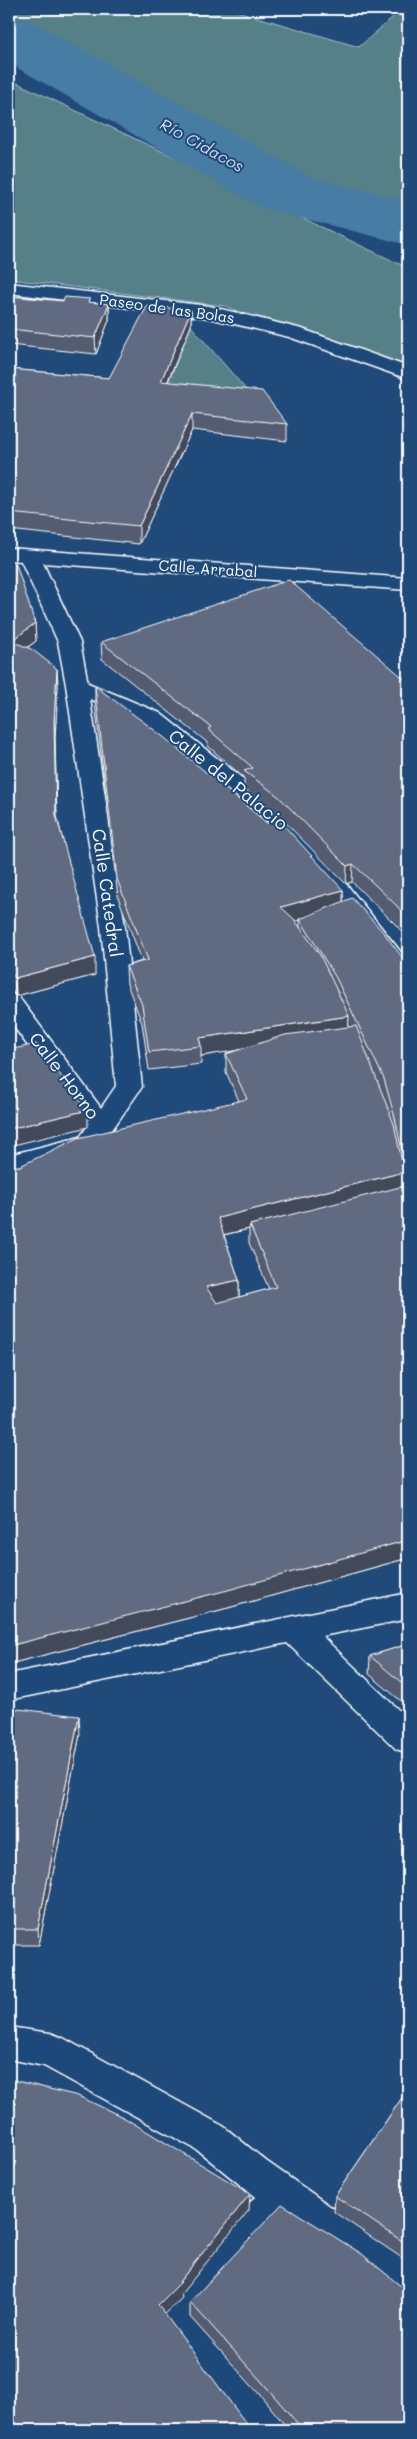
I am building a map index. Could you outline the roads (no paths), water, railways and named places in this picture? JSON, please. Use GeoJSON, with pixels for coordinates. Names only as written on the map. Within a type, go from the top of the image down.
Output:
{"type":"FeatureCollection","features":[{"type":"Feature","properties":{"kind":"street","name":"Paseo de las Bolas"},"geometry":{"type":"LineString","coordinates":[[9,288],[209,312],[295,333],[408,373]]}},
{"type":"Feature","properties":{"kind":"street","name":"Calle Arrabal"},"geometry":{"type":"LineString","coordinates":[[19,555],[408,584]]}},
{"type":"Feature","properties":{"kind":"street","name":"Calle Catedral"},"geometry":{"type":"LineString","coordinates":[[9,1164],[89,1144],[129,1087],[113,927],[69,642],[19,555]]}},
{"type":"Feature","properties":{"kind":"street","name":"Calle del Palacio"},"geometry":{"type":"LineString","coordinates":[[77,685],[152,718],[288,826],[408,978]]}},
{"type":"Feature","properties":{"kind":"street","name":"Calle Horno"},"geometry":{"type":"LineString","coordinates":[[9,1002],[102,1127]]}},
{"type":"Feature","properties":{"kind":"street"},"geometry":{"type":"LineString","coordinates":[[9,1686],[408,1606]]}},
{"type":"Feature","properties":{"kind":"street"},"geometry":{"type":"LineString","coordinates":[[293,1629],[408,1738]]}},
{"type":"Feature","properties":{"kind":"street"},"geometry":{"type":"LineString","coordinates":[[9,2043],[50,2050],[202,2133],[253,2174],[394,2274],[408,2290]]}},
{"type":"Feature","properties":{"kind":"street"},"geometry":{"type":"LineString","coordinates":[[268,2430],[176,2318],[282,2194]]}},
{"type":"Feature","properties":{"kind":"waterway","name":"Río Cidacos"},"geometry":{"type":"LineString","coordinates":[[9,36],[288,193],[408,223]]}}]}
